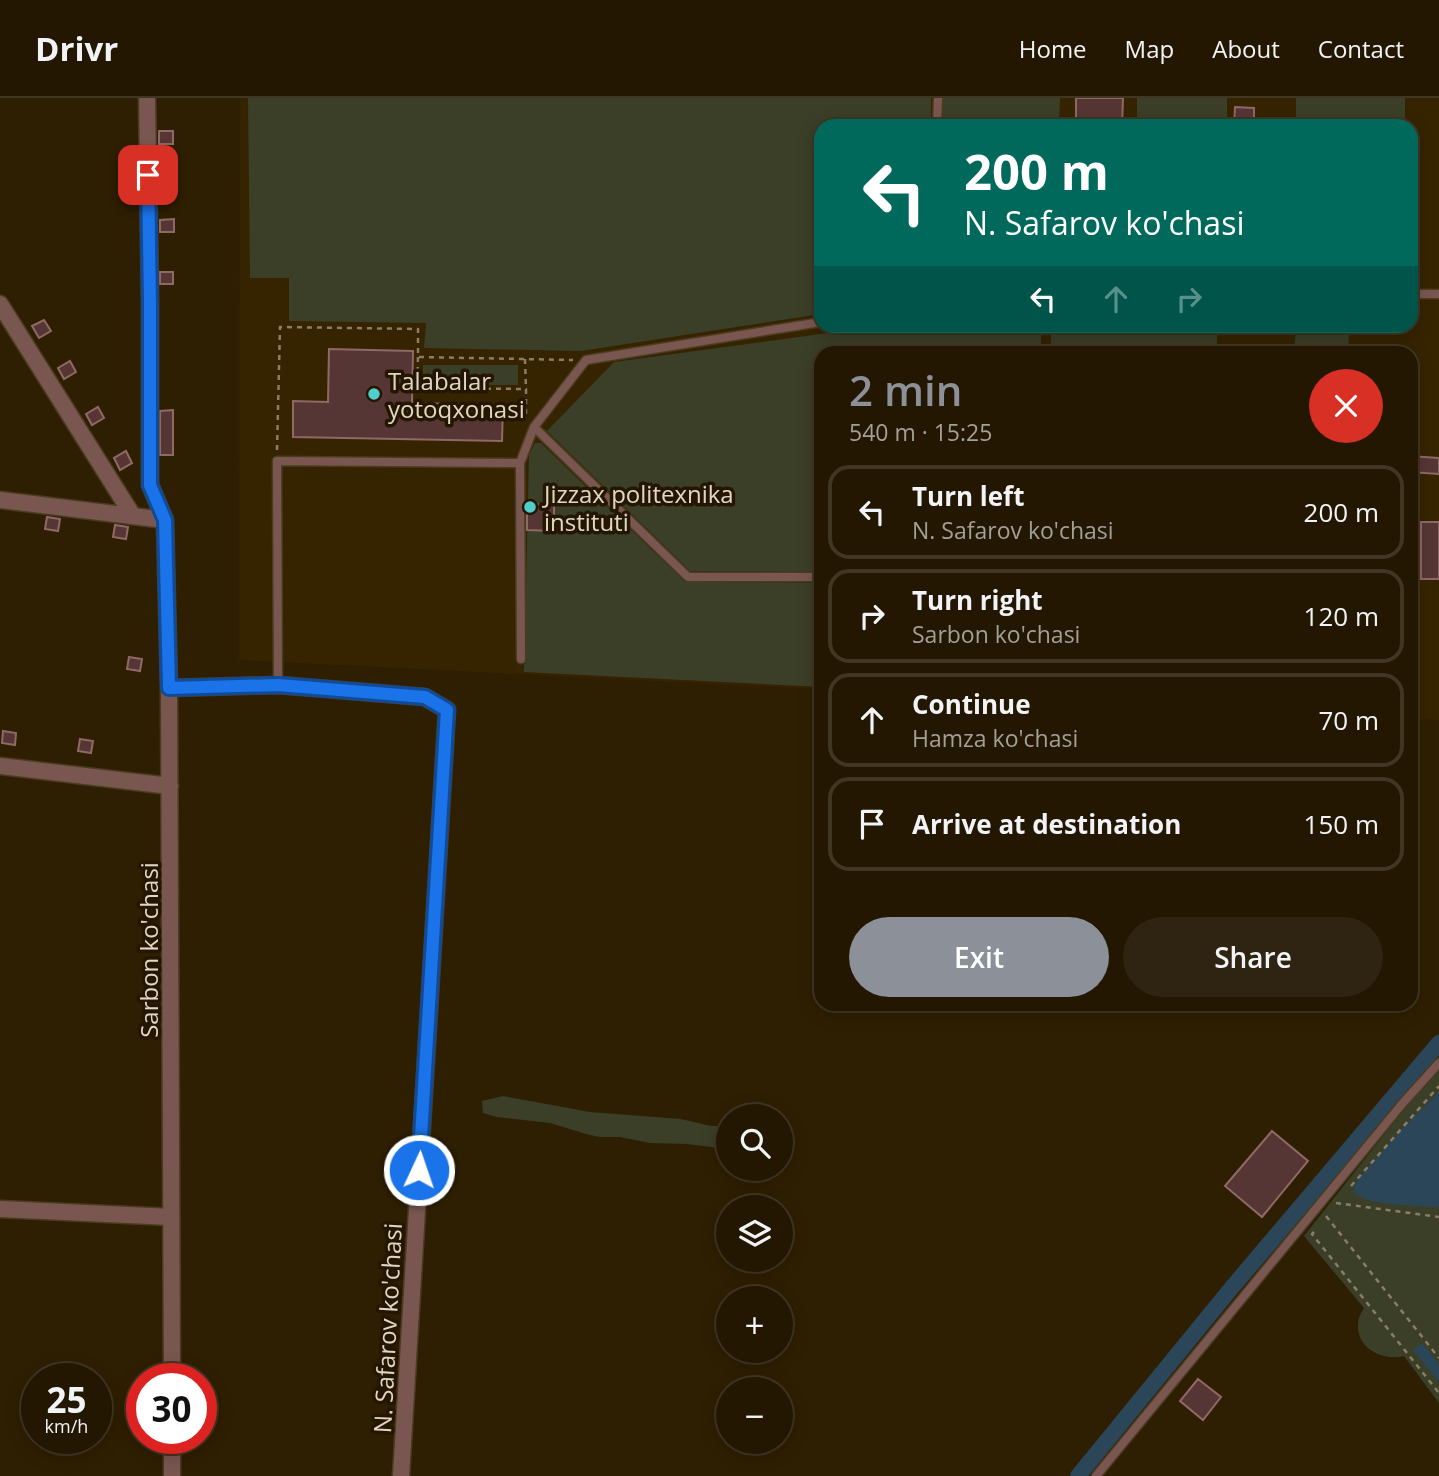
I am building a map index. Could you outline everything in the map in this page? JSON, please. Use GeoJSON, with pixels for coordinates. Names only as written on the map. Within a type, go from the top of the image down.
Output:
{"type":"FeatureCollection","features":[{"type":"Feature","properties":{"kind":"street"},"geometry":{"type":"LineString","coordinates":[[147,98],[150,485],[165,520]]}},
{"type":"Feature","properties":{"kind":"street"},"geometry":{"type":"LineString","coordinates":[[0,304],[133,516]]}},
{"type":"Feature","properties":{"kind":"street"},"geometry":{"type":"LineString","coordinates":[[0,500],[165,520]]}},
{"type":"Feature","properties":{"kind":"street","name":"Sarbon ko'chasi"},"geometry":{"type":"LineString","coordinates":[[165,520],[170,786],[172,1363]]}},
{"type":"Feature","properties":{"kind":"street","name":"N. Safarov ko'chasi"},"geometry":{"type":"LineString","coordinates":[[169,688],[278,685],[425,697],[447,710],[401,1476]]}},
{"type":"Feature","properties":{"kind":"street"},"geometry":{"type":"LineString","coordinates":[[0,766],[170,786]]}},
{"type":"Feature","properties":{"kind":"street"},"geometry":{"type":"LineString","coordinates":[[0,1209],[171,1216]]}},
{"type":"Feature","properties":{"kind":"street"},"geometry":{"type":"LineString","coordinates":[[172,1454],[172,1476]]}},
{"type":"Feature","properties":{"kind":"lane"},"geometry":{"type":"LineString","coordinates":[[937,98],[937,119]]}},
{"type":"Feature","properties":{"kind":"lane"},"geometry":{"type":"LineString","coordinates":[[1418,294],[1439,294]]}},
{"type":"Feature","properties":{"kind":"lane"},"geometry":{"type":"LineString","coordinates":[[521,659],[520,463],[534,427],[586,360],[814,324]]}},
{"type":"Feature","properties":{"kind":"lane"},"geometry":{"type":"LineString","coordinates":[[534,427],[688,577],[814,578]]}},
{"type":"Feature","properties":{"kind":"lane"},"geometry":{"type":"LineString","coordinates":[[278,685],[277,461],[520,463]]}},
{"type":"Feature","properties":{"kind":"lane"},"geometry":{"type":"LineString","coordinates":[[1096,1476],[1393,1115],[1439,1063]]}},
{"type":"Feature","properties":{"kind":"path"},"geometry":{"type":"LineString","coordinates":[[277,461],[279,327],[418,329],[417,388],[526,389]]}},
{"type":"Feature","properties":{"kind":"path"},"geometry":{"type":"LineString","coordinates":[[418,357],[586,360]]}},
{"type":"Feature","properties":{"kind":"path"},"geometry":{"type":"LineString","coordinates":[[525,359],[526,423],[534,427]]}},
{"type":"Feature","properties":{"kind":"path"},"geometry":{"type":"LineString","coordinates":[[1439,1086],[1326,1216],[1439,1358]]}},
{"type":"Feature","properties":{"kind":"path"},"geometry":{"type":"LineString","coordinates":[[1336,1203],[1439,1217]]}},
{"type":"Feature","properties":{"kind":"path"},"geometry":{"type":"LineString","coordinates":[[1319,1225],[1312,1234],[1439,1393]]}},
{"type":"Feature","properties":{"kind":"shaded area","name":"Jizzax politexnika instituti"},"geometry":{"type":"Polygon","coordinates":[[[240,98],[1439,98],[1439,720],[1418,719],[1418,346],[814,346],[814,689],[239,660],[240,98]]]}},
{"type":"Feature","properties":{"kind":"green space"},"geometry":{"type":"Polygon","coordinates":[[[248,98],[931,98],[931,119],[814,119],[814,315],[581,351],[424,348],[426,323],[289,321],[289,278],[250,278],[248,98]]]}},
{"type":"Feature","properties":{"kind":"green space"},"geometry":{"type":"Polygon","coordinates":[[[943,98],[1060,98],[1059,119],[943,119],[943,98]]]}},
{"type":"Feature","properties":{"kind":"green space"},"geometry":{"type":"Polygon","coordinates":[[[1137,98],[1227,98],[1227,119],[1137,119],[1137,98]]]}},
{"type":"Feature","properties":{"kind":"green space"},"geometry":{"type":"Polygon","coordinates":[[[1296,98],[1405,98],[1405,119],[1296,119],[1296,98]]]}},
{"type":"Feature","properties":{"kind":"green space"},"geometry":{"type":"Polygon","coordinates":[[[828,333],[1041,333],[1041,346],[814,346],[814,572],[690,571],[547,431],[614,362],[828,333]]]}},
{"type":"Feature","properties":{"kind":"green space"},"geometry":{"type":"Polygon","coordinates":[[[1051,333],[1217,333],[1217,346],[1051,346],[1051,333]]]}},
{"type":"Feature","properties":{"kind":"green space"},"geometry":{"type":"Polygon","coordinates":[[[1296,333],[1349,333],[1348,346],[1295,346],[1296,333]]]}},
{"type":"Feature","properties":{"kind":"green space"},"geometry":{"type":"Polygon","coordinates":[[[423,365],[518,365],[518,385],[423,385],[423,365]]]}},
{"type":"Feature","properties":{"kind":"green space"},"geometry":{"type":"Polygon","coordinates":[[[535,443],[541,443],[685,582],[814,583],[814,687],[524,672],[529,455],[535,443]]]}},
{"type":"Feature","properties":{"kind":"green space"},"geometry":{"type":"Polygon","coordinates":[[[1439,1069],[1439,1403],[1404,1356],[1386,1357],[1370,1350],[1364,1344],[1358,1328],[1364,1308],[1304,1236],[1420,1089],[1439,1069]]]}},
{"type":"Feature","properties":{"kind":"green space"},"geometry":{"type":"Polygon","coordinates":[[[503,1096],[590,1112],[681,1119],[716,1126],[716,1148],[599,1137],[550,1123],[497,1117],[483,1113],[482,1101],[503,1096]]]}},
{"type":"Feature","properties":{"kind":"water"},"geometry":{"type":"Polygon","coordinates":[[[1439,1092],[1439,1207],[1385,1203],[1357,1195],[1354,1187],[1359,1178],[1439,1092]]]}},
{"type":"Feature","properties":{"kind":"water"},"geometry":{"type":"Polygon","coordinates":[[[1422,1343],[1439,1364],[1439,1382],[1413,1350],[1422,1343]]]}},
{"type":"Feature","properties":{"kind":"building"},"geometry":{"type":"Polygon","coordinates":[[[1076,98],[1123,98],[1122,119],[1076,119],[1076,98]]]}},
{"type":"Feature","properties":{"kind":"building"},"geometry":{"type":"Polygon","coordinates":[[[1235,107],[1254,108],[1254,119],[1234,119],[1235,107]]]}},
{"type":"Feature","properties":{"kind":"building"},"geometry":{"type":"Polygon","coordinates":[[[159,131],[173,131],[173,144],[159,144],[159,131]]]}},
{"type":"Feature","properties":{"kind":"building"},"geometry":{"type":"Polygon","coordinates":[[[161,175],[175,175],[175,187],[161,187],[161,175]]]}},
{"type":"Feature","properties":{"kind":"building"},"geometry":{"type":"Polygon","coordinates":[[[174,219],[174,232],[160,232],[160,220],[174,219]]]}},
{"type":"Feature","properties":{"kind":"building"},"geometry":{"type":"Polygon","coordinates":[[[160,272],[173,272],[173,284],[160,284],[160,272]]]}},
{"type":"Feature","properties":{"kind":"building"},"geometry":{"type":"Polygon","coordinates":[[[44,320],[51,331],[39,338],[32,326],[44,320]]]}},
{"type":"Feature","properties":{"kind":"building","name":"Talabalar yotoqxonasi"},"geometry":{"type":"Polygon","coordinates":[[[329,349],[413,351],[412,403],[503,405],[502,441],[293,437],[293,401],[328,402],[329,349]]]}},
{"type":"Feature","properties":{"kind":"building"},"geometry":{"type":"Polygon","coordinates":[[[70,361],[76,372],[64,379],[58,368],[70,361]]]}},
{"type":"Feature","properties":{"kind":"building"},"geometry":{"type":"Polygon","coordinates":[[[98,407],[104,418],[92,425],[86,414],[98,407]]]}},
{"type":"Feature","properties":{"kind":"building"},"geometry":{"type":"Polygon","coordinates":[[[173,410],[173,455],[160,455],[160,411],[173,410]]]}},
{"type":"Feature","properties":{"kind":"building"},"geometry":{"type":"Polygon","coordinates":[[[126,451],[132,463],[120,470],[114,458],[126,451]]]}},
{"type":"Feature","properties":{"kind":"building"},"geometry":{"type":"Polygon","coordinates":[[[1418,457],[1439,458],[1439,474],[1418,473],[1418,457]]]}},
{"type":"Feature","properties":{"kind":"building"},"geometry":{"type":"Polygon","coordinates":[[[527,504],[554,505],[554,531],[527,530],[527,504]]]}},
{"type":"Feature","properties":{"kind":"building"},"geometry":{"type":"Polygon","coordinates":[[[47,517],[60,519],[58,531],[45,529],[47,517]]]}},
{"type":"Feature","properties":{"kind":"building"},"geometry":{"type":"Polygon","coordinates":[[[1421,522],[1439,522],[1439,579],[1421,579],[1421,522]]]}},
{"type":"Feature","properties":{"kind":"building"},"geometry":{"type":"Polygon","coordinates":[[[115,525],[128,527],[126,539],[113,537],[115,525]]]}},
{"type":"Feature","properties":{"kind":"building"},"geometry":{"type":"Polygon","coordinates":[[[129,657],[142,659],[140,671],[127,669],[129,657]]]}},
{"type":"Feature","properties":{"kind":"building"},"geometry":{"type":"Polygon","coordinates":[[[3,731],[16,733],[15,745],[2,743],[3,731]]]}},
{"type":"Feature","properties":{"kind":"building"},"geometry":{"type":"Polygon","coordinates":[[[80,739],[93,741],[91,753],[78,751],[80,739]]]}},
{"type":"Feature","properties":{"kind":"building"},"geometry":{"type":"Polygon","coordinates":[[[1272,1131],[1308,1161],[1262,1217],[1225,1186],[1272,1131]]]}},
{"type":"Feature","properties":{"kind":"building"},"geometry":{"type":"Polygon","coordinates":[[[1198,1379],[1221,1397],[1203,1420],[1180,1401],[1198,1379]]]}},
{"type":"Feature","properties":{"kind":"waterway"},"geometry":{"type":"LineString","coordinates":[[1078,1476],[1229,1291],[1439,1043]]}},
{"type":"Feature","properties":{"kind":"place","name":"Talabalar yotoqxonasi"},"geometry":{"type":"Point","coordinates":[374,394]}},
{"type":"Feature","properties":{"kind":"place","name":"Jizzax politexnika instituti"},"geometry":{"type":"Point","coordinates":[530,507]}},
{"type":"Feature","properties":{"kind":"route"},"geometry":{"type":"LineString","coordinates":[[148,175],[150,485],[165,520],[169,688],[278,685],[425,697],[447,710],[419,1170]]}}]}
